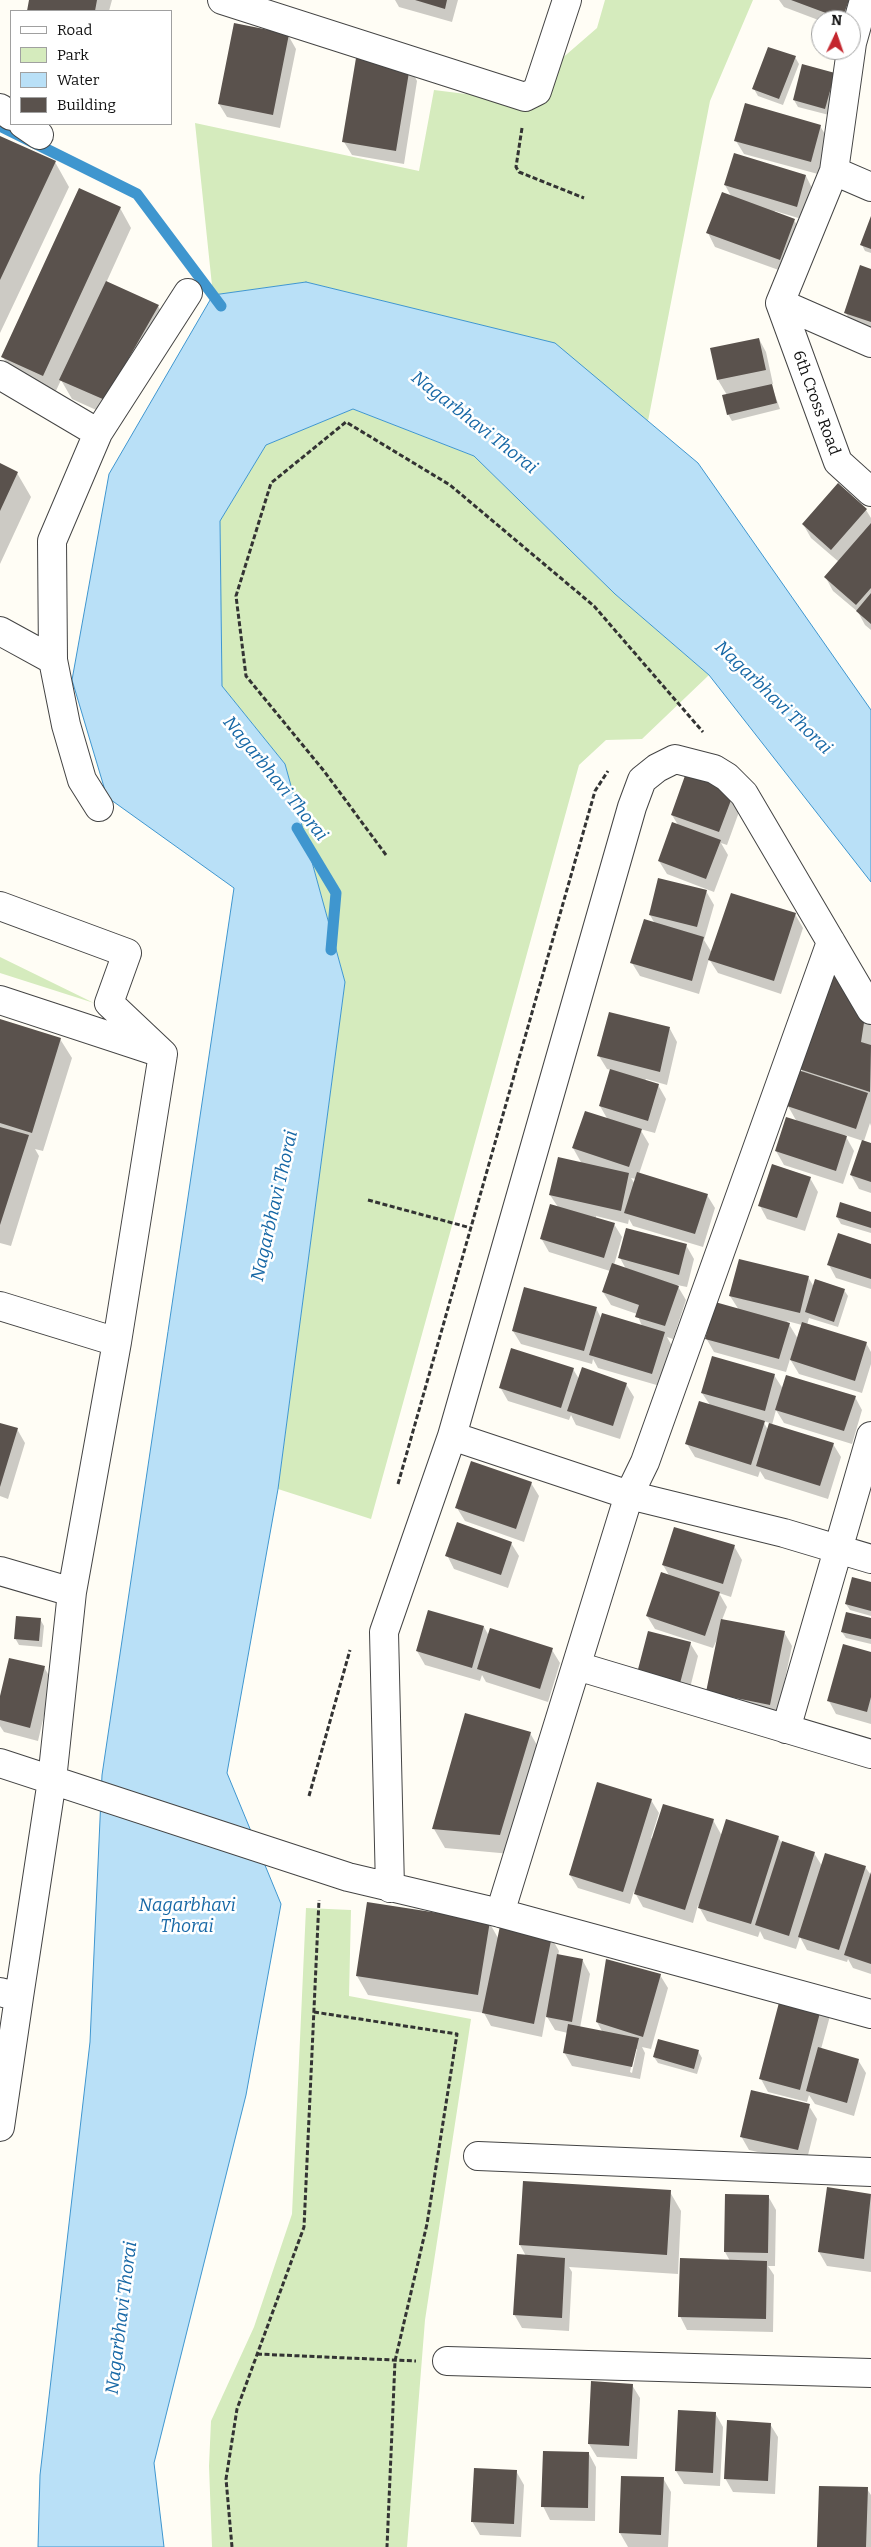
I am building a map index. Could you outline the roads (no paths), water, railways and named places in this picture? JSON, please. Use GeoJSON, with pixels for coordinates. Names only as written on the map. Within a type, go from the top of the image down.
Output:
{"type":"FeatureCollection","features":[{"type":"Feature","properties":{"kind":"street"},"geometry":{"type":"LineString","coordinates":[[222,0],[525,100],[537,90],[568,0]]}},
{"type":"Feature","properties":{"kind":"street"},"geometry":{"type":"LineString","coordinates":[[864,0],[862,47],[834,171],[780,303],[871,344]]}},
{"type":"Feature","properties":{"kind":"street"},"geometry":{"type":"LineString","coordinates":[[834,171],[871,187]]}},
{"type":"Feature","properties":{"kind":"street"},"geometry":{"type":"LineString","coordinates":[[98,807],[82,780],[66,725],[54,660],[52,540],[98,433],[188,293]]}},
{"type":"Feature","properties":{"kind":"street","name":"6th Cross Road"},"geometry":{"type":"LineString","coordinates":[[780,303],[838,462],[871,492]]}},
{"type":"Feature","properties":{"kind":"street"},"geometry":{"type":"LineString","coordinates":[[0,375],[98,433]]}},
{"type":"Feature","properties":{"kind":"street"},"geometry":{"type":"LineString","coordinates":[[0,631],[54,660]]}},
{"type":"Feature","properties":{"kind":"street"},"geometry":{"type":"LineString","coordinates":[[390,1888],[384,1632],[452,1436],[632,807],[642,780],[657,768],[675,759],[714,769],[728,777],[744,794],[871,1010]]}},
{"type":"Feature","properties":{"kind":"street"},"geometry":{"type":"LineString","coordinates":[[0,906],[127,953],[109,1003],[164,1054]]}},
{"type":"Feature","properties":{"kind":"street"},"geometry":{"type":"LineString","coordinates":[[500,1913],[630,1495],[645,1462],[831,942]]}},
{"type":"Feature","properties":{"kind":"street"},"geometry":{"type":"LineString","coordinates":[[0,1000],[164,1054]]}},
{"type":"Feature","properties":{"kind":"street"},"geometry":{"type":"LineString","coordinates":[[0,2127],[10,1994],[52,1780],[72,1592],[117,1342],[164,1054]]}},
{"type":"Feature","properties":{"kind":"street"},"geometry":{"type":"LineString","coordinates":[[0,1306],[117,1342]]}},
{"type":"Feature","properties":{"kind":"street"},"geometry":{"type":"LineString","coordinates":[[452,1436],[630,1495],[784,1533],[871,1560]]}},
{"type":"Feature","properties":{"kind":"street"},"geometry":{"type":"LineString","coordinates":[[786,1729],[871,1436]]}},
{"type":"Feature","properties":{"kind":"street"},"geometry":{"type":"LineString","coordinates":[[0,1571],[72,1592]]}},
{"type":"Feature","properties":{"kind":"street"},"geometry":{"type":"LineString","coordinates":[[577,1666],[871,1754]]}},
{"type":"Feature","properties":{"kind":"street"},"geometry":{"type":"LineString","coordinates":[[0,1763],[348,1877],[500,1913],[871,2014]]}},
{"type":"Feature","properties":{"kind":"street"},"geometry":{"type":"LineString","coordinates":[[478,2156],[871,2172]]}},
{"type":"Feature","properties":{"kind":"street"},"geometry":{"type":"LineString","coordinates":[[447,2361],[871,2373]]}},
{"type":"Feature","properties":{"kind":"water","name":"Nagarbhavi Thorai"},"geometry":{"type":"Polygon","coordinates":[[[306,282],[555,343],[698,463],[871,710],[871,882],[709,675],[615,594],[474,456],[353,409],[266,445],[220,521],[222,686],[285,764],[345,982],[278,1489],[227,1773],[281,1904],[246,2095],[154,2463],[164,2547],[38,2547],[40,2475],[90,2042],[102,1775],[234,888],[107,797],[72,680],[109,474],[213,295],[306,282]]]}},
{"type":"Feature","properties":{"kind":"waterway"},"geometry":{"type":"LineString","coordinates":[[0,126],[137,194],[221,306]]}},
{"type":"Feature","properties":{"kind":"waterway","name":"Nagarbhavi Thorai"},"geometry":{"type":"LineString","coordinates":[[297,828],[336,893],[331,950]]}}]}
